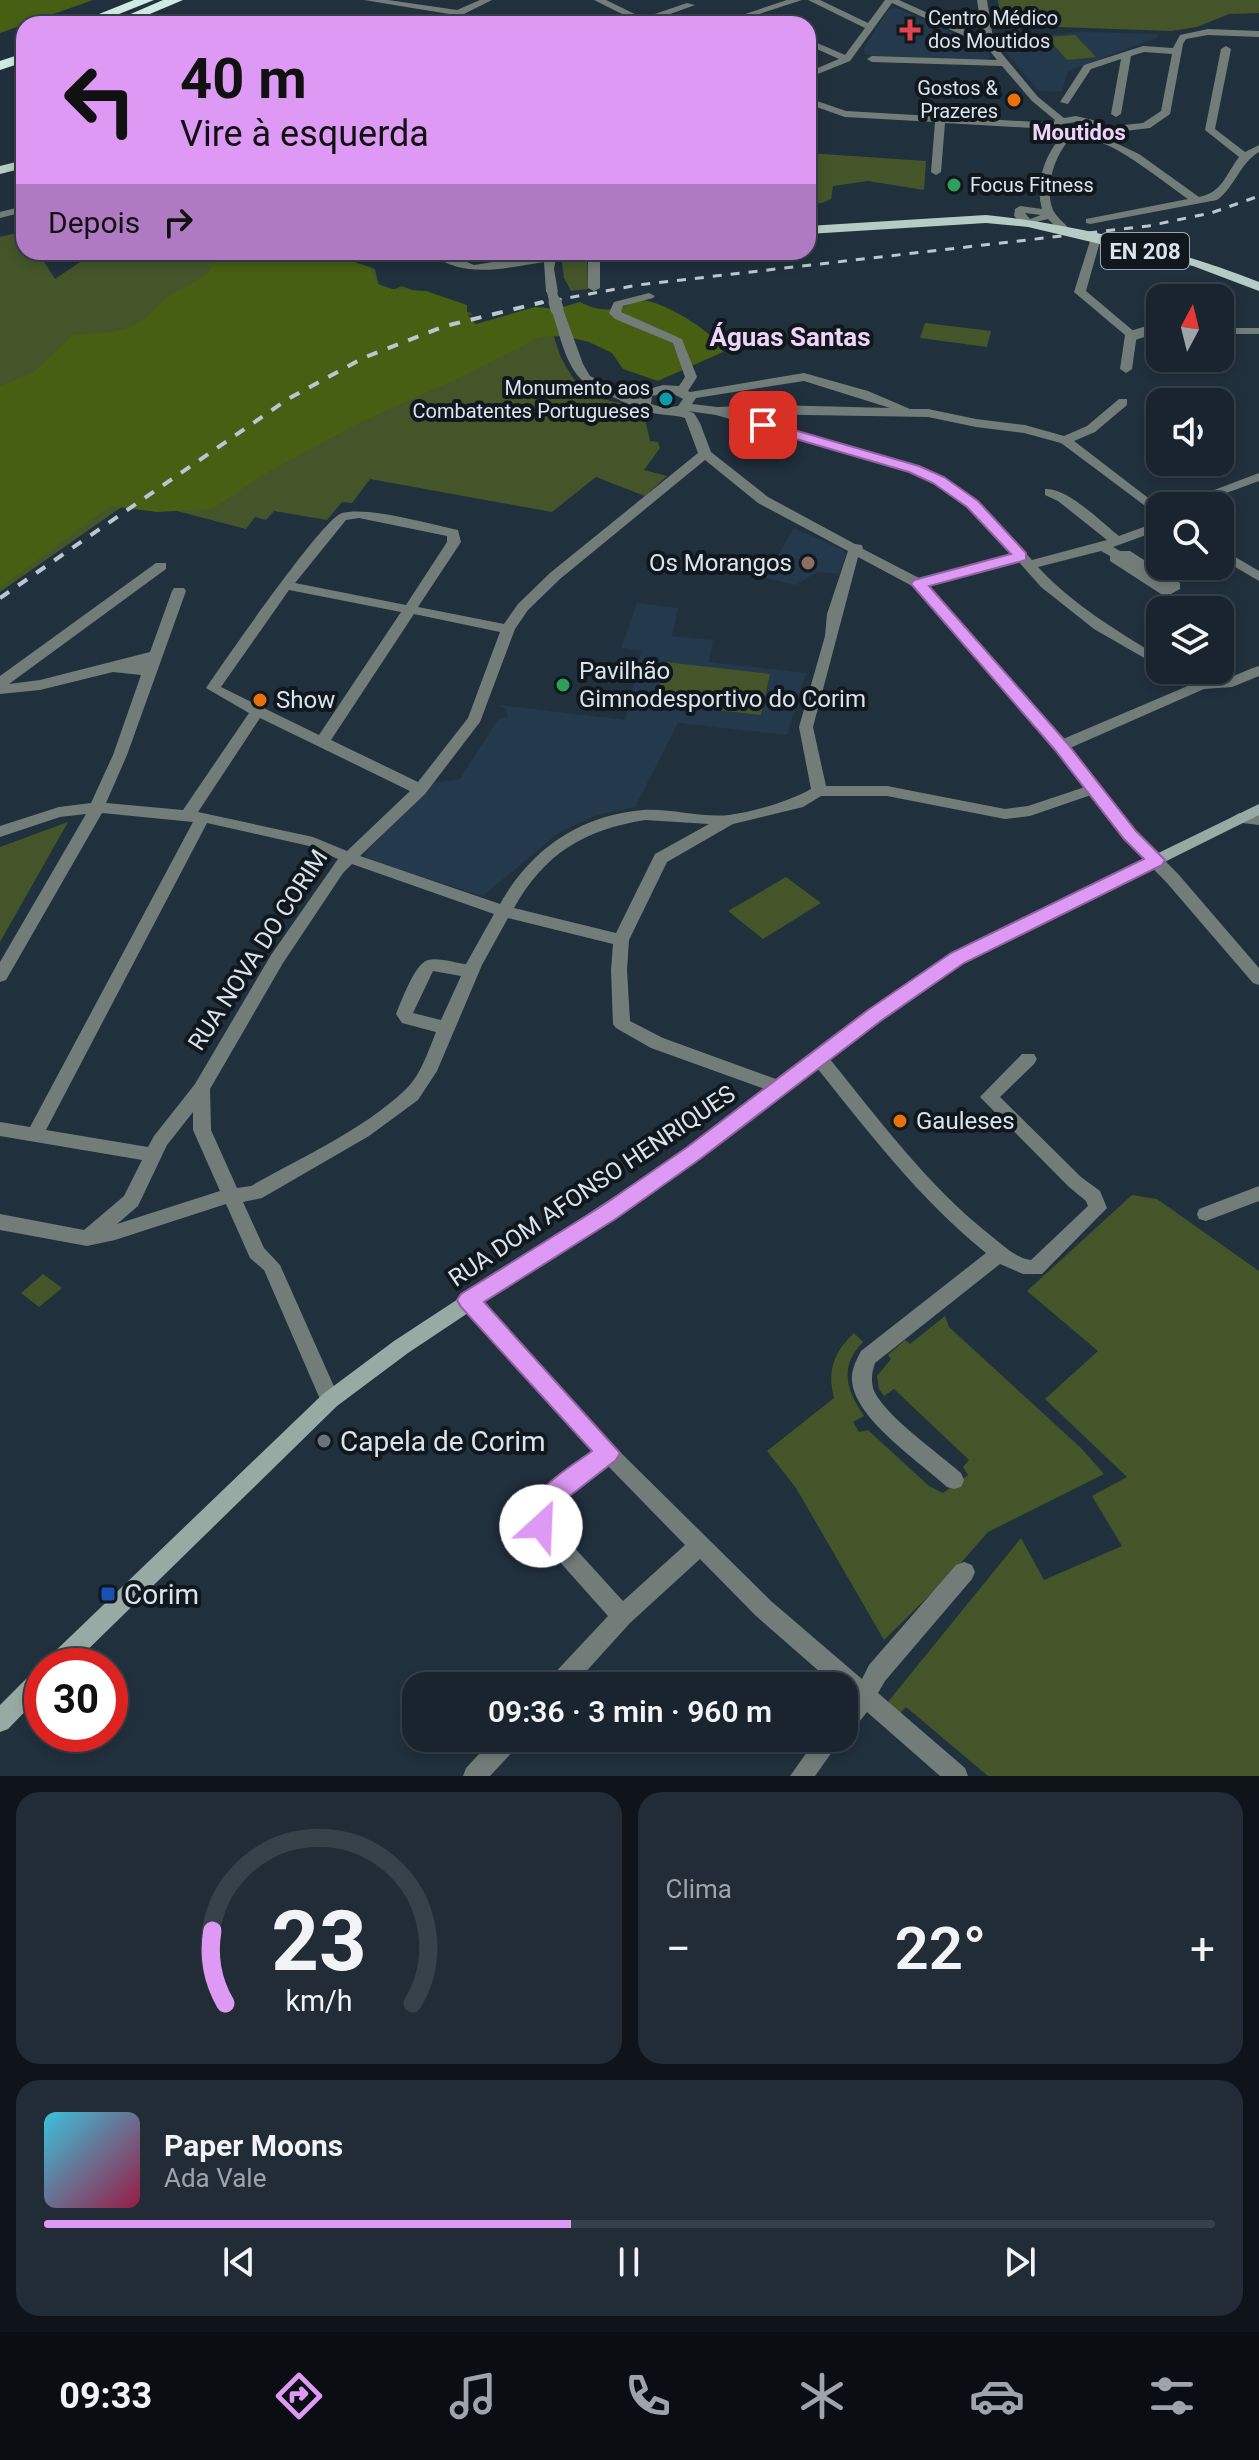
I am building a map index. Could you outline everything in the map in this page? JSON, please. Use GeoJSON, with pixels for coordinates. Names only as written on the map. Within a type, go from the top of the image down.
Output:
{"type":"FeatureCollection","features":[{"type":"Feature","properties":{"kind":"highway"},"geometry":{"type":"LineString","coordinates":[[103,16],[147,0]]}},
{"type":"Feature","properties":{"kind":"highway"},"geometry":{"type":"LineString","coordinates":[[133,16],[176,0]]}},
{"type":"Feature","properties":{"kind":"main road","name":"EN 208"},"geometry":{"type":"LineString","coordinates":[[816,230],[1024,216],[1065,230],[1198,263],[1259,287]]}},
{"type":"Feature","properties":{"kind":"main road","name":"RUA DOM AFONSO HENRIQUES"},"geometry":{"type":"LineString","coordinates":[[74,1648],[330,1400],[468,1300],[609,1212],[957,958],[1259,809]]}},
{"type":"Feature","properties":{"kind":"main road"},"geometry":{"type":"LineString","coordinates":[[0,1721],[24,1697]]}},
{"type":"Feature","properties":{"kind":"street"},"geometry":{"type":"LineString","coordinates":[[369,0],[458,13],[487,0]]}},
{"type":"Feature","properties":{"kind":"street"},"geometry":{"type":"LineString","coordinates":[[599,0],[632,16]]}},
{"type":"Feature","properties":{"kind":"street"},"geometry":{"type":"LineString","coordinates":[[744,16],[797,0]]}},
{"type":"Feature","properties":{"kind":"street"},"geometry":{"type":"LineString","coordinates":[[813,0],[869,27]]}},
{"type":"Feature","properties":{"kind":"street"},"geometry":{"type":"LineString","coordinates":[[982,0],[989,44]]}},
{"type":"Feature","properties":{"kind":"street"},"geometry":{"type":"LineString","coordinates":[[816,72],[847,59],[869,27],[897,1],[989,44],[1066,137]]}},
{"type":"Feature","properties":{"kind":"street"},"geometry":{"type":"LineString","coordinates":[[663,16],[690,5]]}},
{"type":"Feature","properties":{"kind":"street"},"geometry":{"type":"LineString","coordinates":[[458,13],[461,16]]}},
{"type":"Feature","properties":{"kind":"street"},"geometry":{"type":"LineString","coordinates":[[1065,230],[1048,213],[1044,194],[1054,149],[1066,137],[1146,126],[1166,112],[1176,51],[1181,40],[1189,34],[1259,34]]}},
{"type":"Feature","properties":{"kind":"street"},"geometry":{"type":"LineString","coordinates":[[816,45],[847,59]]}},
{"type":"Feature","properties":{"kind":"street"},"geometry":{"type":"LineString","coordinates":[[1065,102],[1083,70],[1148,48],[1176,51]]}},
{"type":"Feature","properties":{"kind":"street"},"geometry":{"type":"LineString","coordinates":[[1226,49],[1210,130],[1243,155]]}},
{"type":"Feature","properties":{"kind":"street"},"geometry":{"type":"LineString","coordinates":[[1116,114],[1127,54]]}},
{"type":"Feature","properties":{"kind":"street"},"geometry":{"type":"LineString","coordinates":[[872,59],[1006,63]]}},
{"type":"Feature","properties":{"kind":"street"},"geometry":{"type":"LineString","coordinates":[[816,104],[845,114],[1058,124],[1091,122],[1100,134],[1197,201]]}},
{"type":"Feature","properties":{"kind":"street"},"geometry":{"type":"LineString","coordinates":[[936,172],[940,120]]}},
{"type":"Feature","properties":{"kind":"street"},"geometry":{"type":"LineString","coordinates":[[1090,221],[1221,194],[1243,155],[1259,148]]}},
{"type":"Feature","properties":{"kind":"street"},"geometry":{"type":"LineString","coordinates":[[1044,194],[1024,216],[1038,221],[1048,213]]}},
{"type":"Feature","properties":{"kind":"street"},"geometry":{"type":"LineString","coordinates":[[1096,238],[1080,292],[1127,329],[1131,336],[1126,369]]}},
{"type":"Feature","properties":{"kind":"street"},"geometry":{"type":"LineString","coordinates":[[454,260],[474,268],[521,260]]}},
{"type":"Feature","properties":{"kind":"street"},"geometry":{"type":"LineString","coordinates":[[550,260],[548,269],[577,364],[586,378],[603,388],[658,411],[683,401],[804,377],[864,394],[914,414]]}},
{"type":"Feature","properties":{"kind":"street"},"geometry":{"type":"LineString","coordinates":[[594,260],[594,288]]}},
{"type":"Feature","properties":{"kind":"street"},"geometry":{"type":"LineString","coordinates":[[649,296],[624,300],[618,304],[615,313],[678,341],[691,377],[683,401]]}},
{"type":"Feature","properties":{"kind":"street"},"geometry":{"type":"LineString","coordinates":[[562,309],[595,375],[609,384],[631,391],[670,388],[683,401],[705,454],[763,500],[919,584],[1061,746],[1130,835],[1156,860],[1259,979]]}},
{"type":"Feature","properties":{"kind":"street"},"geometry":{"type":"LineString","coordinates":[[1131,336],[1146,331]]}},
{"type":"Feature","properties":{"kind":"street"},"geometry":{"type":"LineString","coordinates":[[1234,331],[1259,331]]}},
{"type":"Feature","properties":{"kind":"street"},"geometry":{"type":"LineString","coordinates":[[645,404],[644,397],[650,391]]}},
{"type":"Feature","properties":{"kind":"street"},"geometry":{"type":"LineString","coordinates":[[683,401],[914,469],[938,480],[973,504],[1046,584],[1099,626],[1146,655]]}},
{"type":"Feature","properties":{"kind":"street"},"geometry":{"type":"LineString","coordinates":[[1065,440],[1091,429],[1123,402]]}},
{"type":"Feature","properties":{"kind":"street"},"geometry":{"type":"LineString","coordinates":[[717,411],[773,409],[928,413],[1025,429],[1065,440],[1146,502]]}},
{"type":"Feature","properties":{"kind":"street"},"geometry":{"type":"LineString","coordinates":[[763,425],[758,422],[759,415],[773,409]]}},
{"type":"Feature","properties":{"kind":"street","name":"RUA NOVA DO CORIM"},"geometry":{"type":"LineString","coordinates":[[87,1238],[131,1201],[160,1141],[201,1089],[277,959],[347,857],[420,790],[475,719],[508,629],[523,607],[555,576],[705,454]]}},
{"type":"Feature","properties":{"kind":"street"},"geometry":{"type":"LineString","coordinates":[[1218,492],[1259,477]]}},
{"type":"Feature","properties":{"kind":"street"},"geometry":{"type":"LineString","coordinates":[[1234,497],[1259,488]]}},
{"type":"Feature","properties":{"kind":"street"},"geometry":{"type":"LineString","coordinates":[[1050,492],[1063,498],[1110,543],[1119,556]]}},
{"type":"Feature","properties":{"kind":"street"},"geometry":{"type":"LineString","coordinates":[[323,740],[454,537],[447,531],[347,515],[338,520],[286,585],[213,688],[420,790]]}},
{"type":"Feature","properties":{"kind":"street"},"geometry":{"type":"LineString","coordinates":[[919,584],[1110,543],[1146,530]]}},
{"type":"Feature","properties":{"kind":"street"},"geometry":{"type":"LineString","coordinates":[[818,791],[819,783],[806,727],[832,636],[834,614],[851,557],[857,548]]}},
{"type":"Feature","properties":{"kind":"street"},"geometry":{"type":"LineString","coordinates":[[1234,561],[1259,577]]}},
{"type":"Feature","properties":{"kind":"street"},"geometry":{"type":"LineString","coordinates":[[0,686],[161,566]]}},
{"type":"Feature","properties":{"kind":"street"},"geometry":{"type":"LineString","coordinates":[[286,585],[508,629]]}},
{"type":"Feature","properties":{"kind":"street"},"geometry":{"type":"LineString","coordinates":[[0,976],[89,825],[151,672],[179,591]]}},
{"type":"Feature","properties":{"kind":"street"},"geometry":{"type":"LineString","coordinates":[[0,686],[40,685],[156,655]]}},
{"type":"Feature","properties":{"kind":"street"},"geometry":{"type":"LineString","coordinates":[[113,668],[151,672]]}},
{"type":"Feature","properties":{"kind":"street"},"geometry":{"type":"LineString","coordinates":[[1061,746],[1202,685],[1232,683],[1259,670]]}},
{"type":"Feature","properties":{"kind":"street"},"geometry":{"type":"LineString","coordinates":[[35,1134],[196,816],[257,712]]}},
{"type":"Feature","properties":{"kind":"street"},"geometry":{"type":"LineString","coordinates":[[781,1088],[657,1043],[622,1024],[619,996],[621,940],[661,858],[728,820],[798,803],[818,791],[887,791],[1005,814],[1030,811],[1094,789]]}},
{"type":"Feature","properties":{"kind":"street"},"geometry":{"type":"LineString","coordinates":[[0,832],[59,812],[96,808],[196,816],[301,839],[503,911],[621,940]]}},
{"type":"Feature","properties":{"kind":"street"},"geometry":{"type":"LineString","coordinates":[[0,1222],[87,1238],[230,1196],[255,1193],[363,1131],[412,1095],[428,1071],[471,971],[503,911],[535,865],[568,839],[606,821],[645,815],[728,820]]}},
{"type":"Feature","properties":{"kind":"street"},"geometry":{"type":"LineString","coordinates":[[1239,818],[1259,820]]}},
{"type":"Feature","properties":{"kind":"street"},"geometry":{"type":"LineString","coordinates":[[447,1028],[408,1019],[404,1014],[406,1006],[430,965],[471,971]]}},
{"type":"Feature","properties":{"kind":"street"},"geometry":{"type":"LineString","coordinates":[[819,1058],[915,1179],[944,1209],[1014,1263],[1035,1268],[1098,1208],[1093,1196],[989,1097],[1028,1059]]}},
{"type":"Feature","properties":{"kind":"street","name":"RUA NOVA DO CORIM"},"geometry":{"type":"LineString","coordinates":[[201,1089],[202,1130],[257,1253],[271,1265],[330,1400]]}},
{"type":"Feature","properties":{"kind":"street"},"geometry":{"type":"LineString","coordinates":[[0,1129],[153,1155]]}},
{"type":"Feature","properties":{"kind":"street"},"geometry":{"type":"LineString","coordinates":[[1206,1214],[1259,1193]]}},
{"type":"Feature","properties":{"kind":"street"},"geometry":{"type":"LineString","coordinates":[[131,1201],[137,1215],[148,1222]]}},
{"type":"Feature","properties":{"kind":"street"},"geometry":{"type":"LineString","coordinates":[[954,1480],[870,1403],[861,1377],[862,1366],[868,1357],[1000,1253]]}},
{"type":"Feature","properties":{"kind":"street"},"geometry":{"type":"LineString","coordinates":[[468,1300],[608,1453],[763,1608],[957,1776]]}},
{"type":"Feature","properties":{"kind":"street"},"geometry":{"type":"LineString","coordinates":[[608,1453],[549,1498],[541,1511],[541,1526],[622,1616]]}},
{"type":"Feature","properties":{"kind":"street"},"geometry":{"type":"LineString","coordinates":[[571,1672],[622,1616],[700,1545]]}},
{"type":"Feature","properties":{"kind":"street"},"geometry":{"type":"LineString","coordinates":[[858,1706],[877,1673],[964,1572]]}},
{"type":"Feature","properties":{"kind":"street"},"geometry":{"type":"LineString","coordinates":[[474,1776],[497,1752]]}},
{"type":"Feature","properties":{"kind":"street"},"geometry":{"type":"LineString","coordinates":[[801,1776],[820,1752]]}},
{"type":"Feature","properties":{"kind":"shaded area","name":"Centro Médico dos Moutidos"},"geometry":{"type":"Polygon","coordinates":[[[893,8],[988,50],[990,58],[981,62],[866,55],[863,50],[888,10],[893,8]]]}},
{"type":"Feature","properties":{"kind":"shaded area"},"geometry":{"type":"Polygon","coordinates":[[[1081,32],[1158,34],[1158,37],[1068,71],[1062,91],[1051,92],[1038,90],[995,40],[1081,32]]]}},
{"type":"Feature","properties":{"kind":"shaded area","name":"Os Morangos"},"geometry":{"type":"Polygon","coordinates":[[[794,528],[843,550],[846,554],[839,574],[817,572],[796,585],[765,578],[794,528]]]}},
{"type":"Feature","properties":{"kind":"shaded area"},"geometry":{"type":"Polygon","coordinates":[[[637,603],[678,608],[672,636],[713,640],[709,662],[806,673],[787,735],[678,723],[635,807],[597,815],[560,832],[483,896],[366,860],[365,853],[434,783],[460,779],[498,719],[508,717],[506,709],[499,705],[625,720],[641,651],[621,648],[637,603]]]}},
{"type":"Feature","properties":{"kind":"green space"},"geometry":{"type":"Polygon","coordinates":[[[0,0],[93,0],[48,16],[16,16],[16,27],[0,33],[0,0]]]}},
{"type":"Feature","properties":{"kind":"green space"},"geometry":{"type":"Polygon","coordinates":[[[998,0],[1259,0],[1259,13],[1229,14],[1197,27],[1171,31],[1001,25],[998,0]]]}},
{"type":"Feature","properties":{"kind":"green space"},"geometry":{"type":"Polygon","coordinates":[[[1075,35],[1096,57],[1067,60],[1047,37],[1075,35]]]}},
{"type":"Feature","properties":{"kind":"green space"},"geometry":{"type":"Polygon","coordinates":[[[816,154],[926,161],[924,190],[868,181],[833,186],[831,199],[816,203],[816,154]]]}},
{"type":"Feature","properties":{"kind":"green space"},"geometry":{"type":"Polygon","coordinates":[[[16,233],[16,260],[43,260],[55,279],[83,260],[345,260],[375,269],[381,295],[402,286],[473,314],[412,333],[133,499],[0,592],[0,237],[16,233]]]}},
{"type":"Feature","properties":{"kind":"green space"},"geometry":{"type":"Polygon","coordinates":[[[216,260],[348,260],[370,267],[378,284],[392,289],[426,291],[467,305],[467,314],[476,324],[535,307],[556,309],[580,302],[595,308],[611,309],[640,300],[649,301],[674,311],[700,327],[723,352],[658,381],[623,369],[612,353],[589,342],[564,336],[540,337],[359,423],[263,475],[212,509],[157,512],[110,506],[0,588],[0,386],[34,372],[73,335],[113,332],[131,327],[166,298],[206,275],[216,260]]]}},
{"type":"Feature","properties":{"kind":"green space"},"geometry":{"type":"Polygon","coordinates":[[[562,260],[587,260],[588,289],[571,291],[564,278],[562,260]]]}},
{"type":"Feature","properties":{"kind":"green space"},"geometry":{"type":"Polygon","coordinates":[[[544,307],[561,358],[573,378],[592,397],[621,403],[645,418],[650,441],[658,442],[660,448],[644,470],[667,476],[645,496],[596,477],[552,512],[370,479],[352,503],[342,502],[327,520],[274,511],[266,520],[255,517],[246,529],[154,505],[455,330],[544,307]]]}},
{"type":"Feature","properties":{"kind":"green space"},"geometry":{"type":"Polygon","coordinates":[[[925,323],[991,331],[987,347],[920,338],[925,323]]]}},
{"type":"Feature","properties":{"kind":"green space"},"geometry":{"type":"Polygon","coordinates":[[[666,662],[770,674],[761,715],[655,703],[666,662]]]}},
{"type":"Feature","properties":{"kind":"green space"},"geometry":{"type":"Polygon","coordinates":[[[68,822],[0,942],[0,847],[68,822]]]}},
{"type":"Feature","properties":{"kind":"green space"},"geometry":{"type":"Polygon","coordinates":[[[786,877],[821,903],[763,939],[728,911],[786,877]]]}},
{"type":"Feature","properties":{"kind":"green space"},"geometry":{"type":"Polygon","coordinates":[[[1132,1195],[1157,1199],[1259,1271],[1259,1776],[988,1776],[906,1707],[900,1713],[887,1703],[1021,1538],[1044,1580],[1122,1546],[1092,1496],[1127,1477],[1045,1399],[1098,1351],[1027,1291],[1132,1195]]]}},
{"type":"Feature","properties":{"kind":"green space"},"geometry":{"type":"Polygon","coordinates":[[[43,1274],[62,1288],[39,1307],[21,1293],[43,1274]]]}},
{"type":"Feature","properties":{"kind":"green space"},"geometry":{"type":"Polygon","coordinates":[[[945,1316],[949,1327],[1081,1448],[1104,1474],[988,1532],[952,1573],[884,1640],[796,1488],[767,1451],[834,1398],[831,1379],[834,1363],[841,1348],[854,1333],[863,1342],[850,1360],[848,1369],[849,1387],[864,1416],[853,1422],[859,1432],[868,1430],[929,1486],[943,1493],[968,1475],[963,1467],[969,1460],[894,1389],[884,1396],[879,1389],[877,1376],[891,1359],[888,1355],[905,1340],[910,1344],[945,1316]]]}},
{"type":"Feature","properties":{"kind":"railway"},"geometry":{"type":"LineString","coordinates":[[535,304],[638,285],[1148,226],[1211,213],[1259,196]]}},
{"type":"Feature","properties":{"kind":"railway"},"geometry":{"type":"LineString","coordinates":[[0,598],[288,399],[363,358],[445,326],[543,302]]}},
{"type":"Feature","properties":{"kind":"place","name":"Centro Médico dos Moutidos"},"geometry":{"type":"Point","coordinates":[910,30]}},
{"type":"Feature","properties":{"kind":"place","name":"Gostos & Prazeres"},"geometry":{"type":"Point","coordinates":[1014,100]}},
{"type":"Feature","properties":{"kind":"place","name":"Focus Fitness"},"geometry":{"type":"Point","coordinates":[954,185]}},
{"type":"Feature","properties":{"kind":"place","name":"Monumento aos Combatentes Portugueses"},"geometry":{"type":"Point","coordinates":[666,399]}},
{"type":"Feature","properties":{"kind":"place","name":"Os Morangos"},"geometry":{"type":"Point","coordinates":[808,563]}},
{"type":"Feature","properties":{"kind":"place","name":"Pavilhão Gimnodesportivo do Corim"},"geometry":{"type":"Point","coordinates":[563,685]}},
{"type":"Feature","properties":{"kind":"place","name":"Show"},"geometry":{"type":"Point","coordinates":[260,700]}},
{"type":"Feature","properties":{"kind":"place","name":"Gauleses"},"geometry":{"type":"Point","coordinates":[900,1121]}},
{"type":"Feature","properties":{"kind":"place","name":"Capela de Corim"},"geometry":{"type":"Point","coordinates":[324,1441]}},
{"type":"Feature","properties":{"kind":"place","name":"Corim"},"geometry":{"type":"Point","coordinates":[108,1594]}},
{"type":"Feature","properties":{"kind":"district","name":"Moutidos"},"geometry":{"type":"Point","coordinates":[1079,132]}},
{"type":"Feature","properties":{"kind":"district","name":"Águas Santas"},"geometry":{"type":"Point","coordinates":[790,337]}},
{"type":"Feature","properties":{"kind":"route"},"geometry":{"type":"LineString","coordinates":[[541,1526],[541,1511],[549,1498],[608,1453],[468,1300],[609,1212],[693,1154],[875,1015],[957,958],[1156,860],[1130,835],[1061,746],[919,584],[1021,556],[973,504],[938,480],[914,469],[763,425]]}}]}
